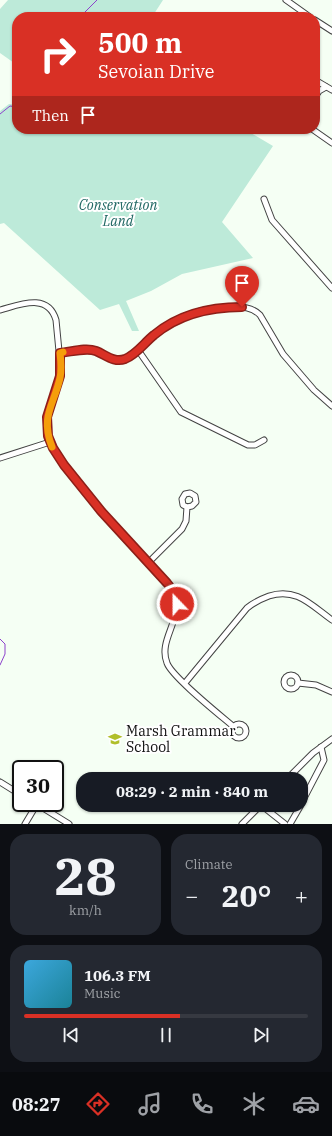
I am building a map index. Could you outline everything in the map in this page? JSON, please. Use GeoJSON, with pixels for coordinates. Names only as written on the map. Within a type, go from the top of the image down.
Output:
{"type":"FeatureCollection","features":[{"type":"Feature","properties":{"kind":"street"},"geometry":{"type":"LineString","coordinates":[[286,0],[303,12]]}},
{"type":"Feature","properties":{"kind":"street"},"geometry":{"type":"LineString","coordinates":[[320,23],[332,31]]}},
{"type":"Feature","properties":{"kind":"street"},"geometry":{"type":"LineString","coordinates":[[320,84],[332,90]]}},
{"type":"Feature","properties":{"kind":"street"},"geometry":{"type":"LineString","coordinates":[[320,91],[326,88]]}},
{"type":"Feature","properties":{"kind":"street"},"geometry":{"type":"LineString","coordinates":[[319,134],[332,143]]}},
{"type":"Feature","properties":{"kind":"street"},"geometry":{"type":"LineString","coordinates":[[264,199],[272,220],[332,288]]}},
{"type":"Feature","properties":{"kind":"street"},"geometry":{"type":"LineString","coordinates":[[0,310],[30,302],[37,302],[46,306],[55,317],[60,353],[60,376],[47,417],[50,442],[56,454],[106,517],[170,586],[177,600],[177,612],[166,646],[165,654],[169,667],[184,683],[234,727]]}},
{"type":"Feature","properties":{"kind":"street"},"geometry":{"type":"LineString","coordinates":[[60,353],[93,350],[119,360],[128,357],[138,350],[158,331],[186,316],[215,308],[249,308],[260,315],[283,354],[314,390],[332,406]]}},
{"type":"Feature","properties":{"kind":"street"},"geometry":{"type":"LineString","coordinates":[[138,350],[174,404],[183,414],[248,445],[259,444],[264,440]]}},
{"type":"Feature","properties":{"kind":"street"},"geometry":{"type":"LineString","coordinates":[[0,458],[50,442]]}},
{"type":"Feature","properties":{"kind":"street"},"geometry":{"type":"LineString","coordinates":[[149,562],[182,529],[186,521],[188,507]]}},
{"type":"Feature","properties":{"kind":"street"},"geometry":{"type":"LineString","coordinates":[[184,683],[247,608],[257,601],[279,593],[293,594],[332,620]]}},
{"type":"Feature","properties":{"kind":"street"},"geometry":{"type":"LineString","coordinates":[[298,683],[316,685],[332,692]]}},
{"type":"Feature","properties":{"kind":"street"},"geometry":{"type":"LineString","coordinates":[[294,772],[321,747],[332,739]]}},
{"type":"Feature","properties":{"kind":"street"},"geometry":{"type":"LineString","coordinates":[[308,791],[324,760],[321,747]]}},
{"type":"Feature","properties":{"kind":"street"},"geometry":{"type":"LineString","coordinates":[[0,782],[12,789]]}},
{"type":"Feature","properties":{"kind":"street"},"geometry":{"type":"LineString","coordinates":[[25,824],[32,812]]}},
{"type":"Feature","properties":{"kind":"street"},"geometry":{"type":"LineString","coordinates":[[49,812],[69,824]]}},
{"type":"Feature","properties":{"kind":"street"},"geometry":{"type":"LineString","coordinates":[[242,824],[254,812]]}},
{"type":"Feature","properties":{"kind":"street"},"geometry":{"type":"LineString","coordinates":[[270,812],[285,824]]}},
{"type":"Feature","properties":{"kind":"street"},"geometry":{"type":"LineString","coordinates":[[290,824],[297,812]]}},
{"type":"Feature","properties":{"kind":"green space"},"geometry":{"type":"Polygon","coordinates":[[[8,0],[163,0],[155,12],[12,12],[12,61],[0,53],[0,9],[8,0]]]}},
{"type":"Feature","properties":{"kind":"green space","name":"Conservation Land"},"geometry":{"type":"Polygon","coordinates":[[[9,104],[12,104],[12,134],[253,134],[273,146],[222,222],[253,258],[182,274],[151,291],[126,301],[139,331],[132,331],[119,304],[100,310],[4,223],[0,224],[0,111],[9,104]]]}},
{"type":"Feature","properties":{"kind":"waterway"},"geometry":{"type":"LineString","coordinates":[[85,12],[97,0]]}},
{"type":"Feature","properties":{"kind":"waterway"},"geometry":{"type":"LineString","coordinates":[[0,114],[10,106],[12,106]]}},
{"type":"Feature","properties":{"kind":"waterway"},"geometry":{"type":"LineString","coordinates":[[0,639],[5,644],[5,654],[0,665]]}},
{"type":"Feature","properties":{"kind":"slow traffic"},"geometry":{"type":"LineString","coordinates":[[52,447],[48,436],[47,417],[59,381],[61,372],[60,353],[63,352]]}},
{"type":"Feature","properties":{"kind":"place","name":"Marsh Grammar School"},"geometry":{"type":"Point","coordinates":[115,739]}},
{"type":"Feature","properties":{"kind":"route"},"geometry":{"type":"LineString","coordinates":[[177,604],[174,592],[167,583],[101,511],[64,465],[50,442],[48,436],[47,417],[61,372],[60,353],[93,350],[113,359],[122,360],[134,353],[158,331],[178,319],[208,309],[242,307]]}}]}
